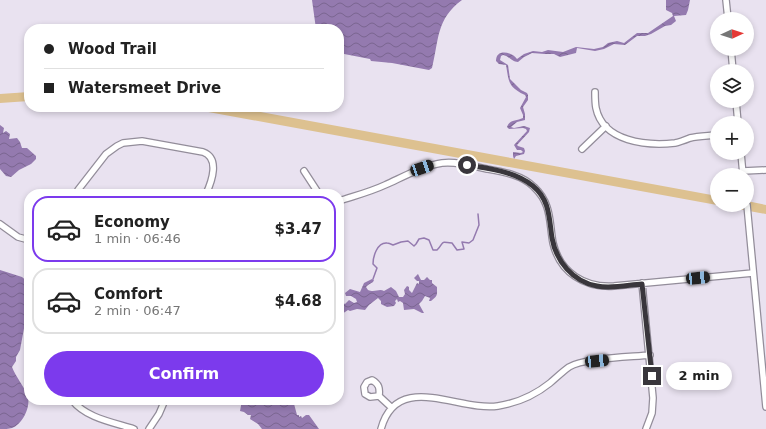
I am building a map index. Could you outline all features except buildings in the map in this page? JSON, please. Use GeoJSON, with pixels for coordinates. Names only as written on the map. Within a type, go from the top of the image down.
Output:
{"type":"FeatureCollection","features":[{"type":"Feature","properties":{"kind":"street"},"geometry":{"type":"LineString","coordinates":[[726,0],[727,12]]}},
{"type":"Feature","properties":{"kind":"street"},"geometry":{"type":"LineString","coordinates":[[595,92],[596,108],[606,126],[615,134],[625,139],[640,143],[675,143],[689,138],[710,136]]}},
{"type":"Feature","properties":{"kind":"street"},"geometry":{"type":"LineString","coordinates":[[582,149],[606,126]]}},
{"type":"Feature","properties":{"kind":"street"},"geometry":{"type":"LineString","coordinates":[[79,189],[106,154],[116,146],[137,140],[203,152],[210,155],[214,166],[208,189]]}},
{"type":"Feature","properties":{"kind":"street"},"geometry":{"type":"LineString","coordinates":[[344,199],[383,186],[422,168],[441,163],[505,172],[522,178],[534,187],[543,197],[549,210],[554,245],[563,265],[579,279],[597,286],[610,286],[753,272]]}},
{"type":"Feature","properties":{"kind":"street"},"geometry":{"type":"LineString","coordinates":[[304,170],[316,189]]}},
{"type":"Feature","properties":{"kind":"street"},"geometry":{"type":"LineString","coordinates":[[754,172],[766,170]]}},
{"type":"Feature","properties":{"kind":"street"},"geometry":{"type":"LineString","coordinates":[[748,212],[766,407]]}},
{"type":"Feature","properties":{"kind":"street"},"geometry":{"type":"LineString","coordinates":[[0,224],[18,237],[24,239]]}},
{"type":"Feature","properties":{"kind":"street"},"geometry":{"type":"LineString","coordinates":[[642,284],[653,398],[652,413],[646,429]]}},
{"type":"Feature","properties":{"kind":"street"},"geometry":{"type":"LineString","coordinates":[[381,429],[382,423],[396,404],[415,396],[436,397],[473,405],[497,406],[533,395],[570,367],[584,362],[650,355]]}},
{"type":"Feature","properties":{"kind":"street"},"geometry":{"type":"LineString","coordinates":[[379,396],[392,408]]}},
{"type":"Feature","properties":{"kind":"street"},"geometry":{"type":"LineString","coordinates":[[77,405],[82,410],[93,416],[134,429]]}},
{"type":"Feature","properties":{"kind":"street"},"geometry":{"type":"LineString","coordinates":[[149,429],[163,405]]}},
{"type":"Feature","properties":{"kind":"shaded area"},"geometry":{"type":"Polygon","coordinates":[[[24,92],[24,101],[0,103],[0,94],[24,92]]]}},
{"type":"Feature","properties":{"kind":"shaded area"},"geometry":{"type":"Polygon","coordinates":[[[208,112],[261,112],[710,195],[710,204],[208,112]]]}},
{"type":"Feature","properties":{"kind":"shaded area"},"geometry":{"type":"Polygon","coordinates":[[[754,202],[766,205],[766,214],[754,212],[754,202]]]}},
{"type":"Feature","properties":{"kind":"water"},"geometry":{"type":"Polygon","coordinates":[[[312,0],[462,0],[447,15],[443,22],[432,68],[429,70],[392,63],[371,61],[370,59],[344,54],[344,24],[315,24],[312,0]]]}},
{"type":"Feature","properties":{"kind":"water"},"geometry":{"type":"Polygon","coordinates":[[[666,0],[690,0],[686,15],[674,16],[676,21],[671,25],[665,26],[645,36],[637,36],[625,45],[614,44],[604,49],[595,51],[577,48],[576,53],[560,57],[554,54],[532,53],[518,62],[503,55],[501,56],[500,60],[508,65],[510,79],[528,95],[528,100],[523,107],[525,120],[517,122],[511,127],[514,128],[524,126],[530,128],[529,132],[517,145],[524,148],[524,154],[516,156],[514,159],[513,152],[523,152],[521,150],[517,150],[514,145],[527,131],[523,128],[509,129],[507,127],[512,121],[523,118],[520,108],[526,97],[515,89],[510,83],[506,65],[499,64],[496,61],[499,54],[505,52],[517,59],[524,54],[533,51],[542,52],[548,50],[563,52],[576,47],[594,49],[617,41],[624,43],[637,33],[648,33],[673,16],[672,13],[666,10],[666,0]]]}},
{"type":"Feature","properties":{"kind":"water"},"geometry":{"type":"Polygon","coordinates":[[[0,125],[4,128],[3,133],[6,131],[10,134],[9,139],[17,138],[22,148],[27,148],[36,156],[36,159],[31,164],[19,170],[11,177],[6,176],[0,169],[0,125]]]}},
{"type":"Feature","properties":{"kind":"water"},"geometry":{"type":"Polygon","coordinates":[[[0,270],[24,279],[24,328],[20,350],[12,367],[24,387],[24,405],[28,405],[26,414],[20,423],[12,428],[0,429],[0,270]]]}},
{"type":"Feature","properties":{"kind":"water"},"geometry":{"type":"Polygon","coordinates":[[[418,274],[421,280],[424,280],[427,277],[432,280],[432,283],[437,287],[437,295],[435,298],[429,301],[430,298],[425,296],[419,304],[424,313],[414,309],[404,310],[403,303],[400,301],[398,302],[397,299],[394,306],[387,307],[381,304],[381,301],[378,298],[365,310],[348,310],[344,313],[344,304],[349,300],[354,303],[357,302],[356,299],[351,296],[346,296],[345,293],[350,289],[360,292],[364,283],[372,279],[374,280],[373,282],[366,287],[368,290],[384,291],[391,287],[396,291],[399,297],[403,297],[405,294],[404,290],[407,286],[412,293],[417,283],[419,284],[419,281],[414,278],[418,274]]]}},
{"type":"Feature","properties":{"kind":"water"},"geometry":{"type":"Polygon","coordinates":[[[241,405],[294,405],[299,417],[301,416],[302,418],[309,415],[319,429],[262,429],[258,424],[250,419],[251,415],[240,411],[241,405]]]}},
{"type":"Feature","properties":{"kind":"waterway"},"geometry":{"type":"LineString","coordinates":[[373,279],[377,268],[373,264],[376,250],[384,243],[393,245],[408,241],[414,246],[419,239],[424,238],[429,240],[433,250],[437,250],[445,242],[452,243],[457,250],[464,249],[462,242],[469,243],[473,240],[479,225],[478,214]]}},
{"type":"Feature","properties":{"kind":"route"},"geometry":{"type":"LineString","coordinates":[[467,165],[505,172],[522,178],[534,187],[543,197],[549,210],[551,217],[552,237],[557,254],[563,265],[579,279],[589,284],[605,287],[642,284],[652,376]]}}]}
